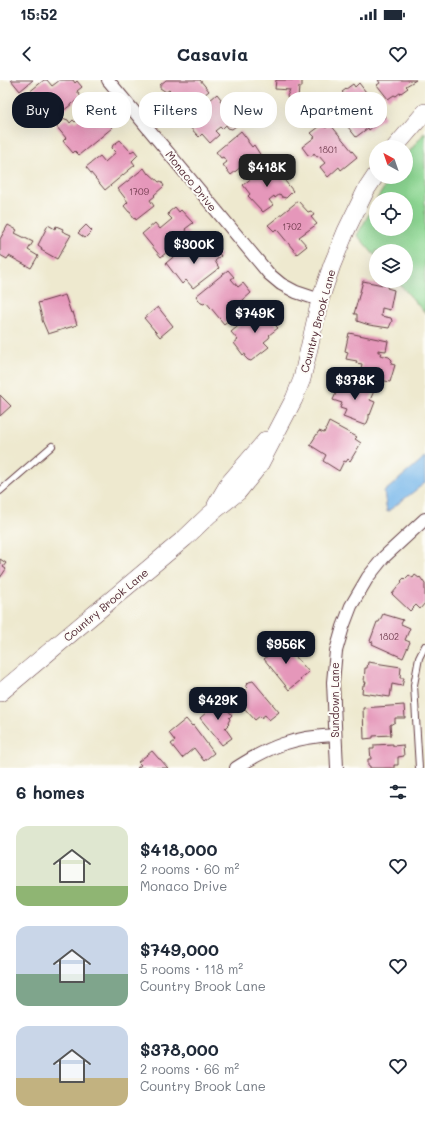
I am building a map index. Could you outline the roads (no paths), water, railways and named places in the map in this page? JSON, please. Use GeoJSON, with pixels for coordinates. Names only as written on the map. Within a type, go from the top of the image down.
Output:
{"type":"FeatureCollection","features":[{"type":"Feature","properties":{"kind":"street","name":"Monaco Drive"},"geometry":{"type":"LineString","coordinates":[[108,80],[269,274],[281,284],[296,292],[320,300]]}},
{"type":"Feature","properties":{"kind":"street"},"geometry":{"type":"LineString","coordinates":[[401,140],[425,112]]}},
{"type":"Feature","properties":{"kind":"street","name":"Country Brook Lane"},"geometry":{"type":"LineString","coordinates":[[2,687],[186,538],[209,515],[229,483],[280,424],[302,379],[320,300],[332,265],[346,231],[370,184]]}},
{"type":"Feature","properties":{"kind":"street","name":"Sundown Lane"},"geometry":{"type":"LineString","coordinates":[[337,768],[333,682],[336,651],[343,627],[348,613],[368,577],[384,557],[425,519]]}},
{"type":"Feature","properties":{"kind":"street"},"geometry":{"type":"LineString","coordinates":[[238,767],[256,755],[275,746],[313,736],[335,735]]}},
{"type":"Feature","properties":{"kind":"lane"},"geometry":{"type":"LineString","coordinates":[[0,491],[52,446]]}},
{"type":"Feature","properties":{"kind":"lane"},"geometry":{"type":"LineString","coordinates":[[419,768],[414,685],[419,658],[425,646]]}},
{"type":"Feature","properties":{"kind":"water"},"geometry":{"type":"Polygon","coordinates":[[[425,457],[425,483],[387,512],[384,492],[425,457]]]}}]}
